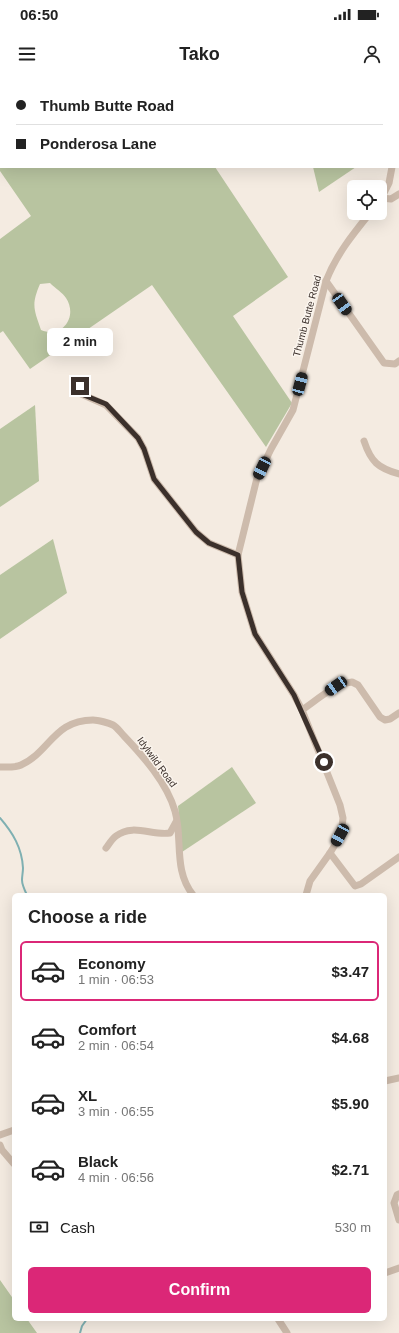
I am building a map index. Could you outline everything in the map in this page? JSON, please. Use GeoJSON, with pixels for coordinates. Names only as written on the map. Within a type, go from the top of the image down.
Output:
{"type":"FeatureCollection","features":[{"type":"Feature","properties":{"kind":"street"},"geometry":{"type":"LineString","coordinates":[[387,187],[392,168]]}},
{"type":"Feature","properties":{"kind":"street"},"geometry":{"type":"LineString","coordinates":[[387,199],[391,199],[399,194]]}},
{"type":"Feature","properties":{"kind":"street","name":"Thumb Butte Road"},"geometry":{"type":"LineString","coordinates":[[307,893],[310,881],[330,853],[340,835],[343,818],[340,805],[302,710],[255,634],[242,592],[238,555],[257,478],[293,410],[326,281],[331,267],[365,220]]}},
{"type":"Feature","properties":{"kind":"street"},"geometry":{"type":"LineString","coordinates":[[326,281],[384,363],[395,364],[399,361]]}},
{"type":"Feature","properties":{"kind":"street"},"geometry":{"type":"LineString","coordinates":[[86,380],[80,386],[79,393],[106,404],[138,438],[144,449],[154,479],[196,532],[209,543],[238,555]]}},
{"type":"Feature","properties":{"kind":"street"},"geometry":{"type":"LineString","coordinates":[[364,441],[368,454],[376,465],[386,471],[399,474]]}},
{"type":"Feature","properties":{"kind":"street"},"geometry":{"type":"LineString","coordinates":[[302,710],[336,686],[346,682],[352,682],[358,685],[380,717],[385,720],[390,719],[399,713]]}},
{"type":"Feature","properties":{"kind":"street","name":"Idylwild Road"},"geometry":{"type":"LineString","coordinates":[[0,767],[20,766],[33,757],[56,734],[72,723],[94,720],[114,725],[138,750],[166,789],[175,811],[182,877],[192,893]]}},
{"type":"Feature","properties":{"kind":"street"},"geometry":{"type":"LineString","coordinates":[[106,848],[116,836],[132,830],[161,834],[170,833],[176,821]]}},
{"type":"Feature","properties":{"kind":"street"},"geometry":{"type":"LineString","coordinates":[[330,853],[354,886],[361,884],[399,857]]}},
{"type":"Feature","properties":{"kind":"street"},"geometry":{"type":"LineString","coordinates":[[387,1081],[399,1078]]}},
{"type":"Feature","properties":{"kind":"street"},"geometry":{"type":"LineString","coordinates":[[0,1135],[12,1131]]}},
{"type":"Feature","properties":{"kind":"street"},"geometry":{"type":"LineString","coordinates":[[0,1145],[2,1150],[12,1162]]}},
{"type":"Feature","properties":{"kind":"street"},"geometry":{"type":"LineString","coordinates":[[399,1194],[397,1195],[394,1203],[399,1220]]}},
{"type":"Feature","properties":{"kind":"street"},"geometry":{"type":"LineString","coordinates":[[387,1272],[399,1268]]}},
{"type":"Feature","properties":{"kind":"street"},"geometry":{"type":"LineString","coordinates":[[279,1321],[287,1333]]}},
{"type":"Feature","properties":{"kind":"green space"},"geometry":{"type":"Polygon","coordinates":[[[0,168],[216,168],[288,277],[233,316],[292,403],[266,447],[152,285],[30,369],[3,331],[0,333],[0,239],[31,216],[0,171],[0,168]],[[50,283],[40,284],[35,297],[34,307],[41,330],[49,332],[56,331],[62,329],[66,324],[70,312],[69,305],[61,292],[50,283]]]}},
{"type":"Feature","properties":{"kind":"green space"},"geometry":{"type":"Polygon","coordinates":[[[313,168],[355,168],[319,192],[313,168]]]}},
{"type":"Feature","properties":{"kind":"green space"},"geometry":{"type":"Polygon","coordinates":[[[35,405],[39,481],[0,507],[0,429],[35,405]]]}},
{"type":"Feature","properties":{"kind":"green space"},"geometry":{"type":"Polygon","coordinates":[[[53,539],[67,593],[0,639],[0,575],[53,539]]]}},
{"type":"Feature","properties":{"kind":"green space"},"geometry":{"type":"Polygon","coordinates":[[[232,767],[256,803],[182,852],[178,806],[232,767]]]}},
{"type":"Feature","properties":{"kind":"green space"},"geometry":{"type":"Polygon","coordinates":[[[0,1280],[12,1297],[12,1321],[28,1321],[37,1333],[0,1333],[0,1280]]]}},
{"type":"Feature","properties":{"kind":"waterway"},"geometry":{"type":"LineString","coordinates":[[0,818],[13,835],[19,847],[23,868],[22,882],[26,893]]}},
{"type":"Feature","properties":{"kind":"waterway"},"geometry":{"type":"LineString","coordinates":[[80,1333],[86,1321]]}},
{"type":"Feature","properties":{"kind":"route"},"geometry":{"type":"LineString","coordinates":[[80,386],[79,393],[106,404],[138,438],[144,449],[154,479],[196,532],[209,543],[238,555],[242,592],[255,634],[294,695],[324,762]]}}]}
